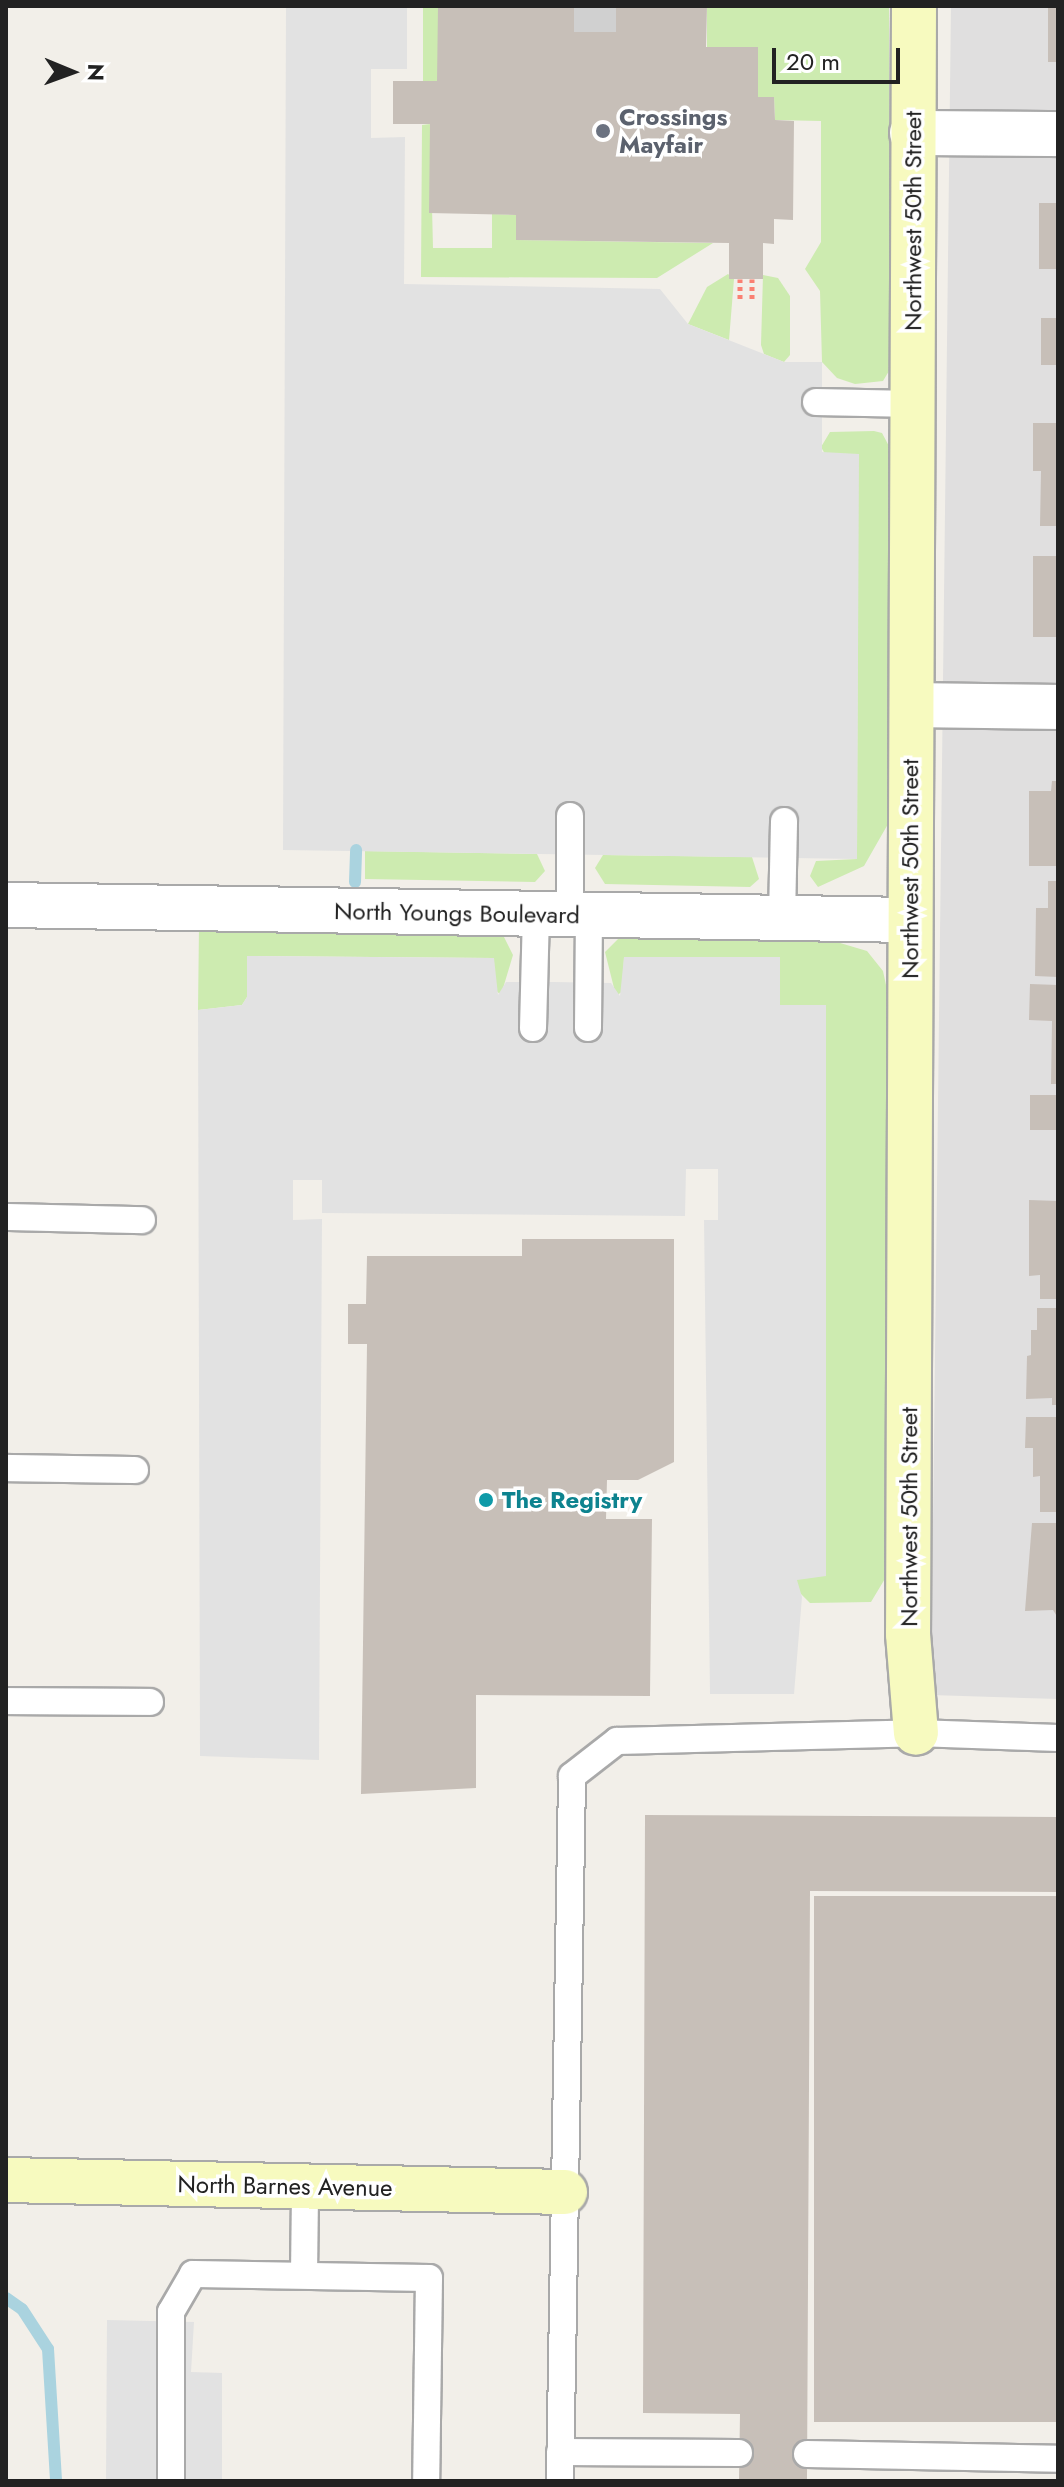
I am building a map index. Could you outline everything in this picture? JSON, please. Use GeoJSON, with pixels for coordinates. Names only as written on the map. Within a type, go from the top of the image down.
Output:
{"type":"FeatureCollection","features":[{"type":"Feature","properties":{"kind":"street","name":"Northwest 50th Street"},"geometry":{"type":"LineString","coordinates":[[914,6],[908,1634],[916,1733]]}},
{"type":"Feature","properties":{"kind":"street"},"geometry":{"type":"LineString","coordinates":[[912,133],[1058,134]]}},
{"type":"Feature","properties":{"kind":"street"},"geometry":{"type":"LineString","coordinates":[[912,705],[1058,707]]}},
{"type":"Feature","properties":{"kind":"street","name":"North Youngs Boulevard"},"geometry":{"type":"LineString","coordinates":[[6,905],[909,920]]}},
{"type":"Feature","properties":{"kind":"street","name":"North Barnes Avenue"},"geometry":{"type":"LineString","coordinates":[[6,2180],[565,2192]]}},
{"type":"Feature","properties":{"kind":"lane"},"geometry":{"type":"LineString","coordinates":[[816,402],[914,404]]}},
{"type":"Feature","properties":{"kind":"lane"},"geometry":{"type":"LineString","coordinates":[[533,1028],[565,915],[570,816]]}},
{"type":"Feature","properties":{"kind":"lane"},"geometry":{"type":"LineString","coordinates":[[782,918],[784,821]]}},
{"type":"Feature","properties":{"kind":"lane"},"geometry":{"type":"LineString","coordinates":[[565,915],[588,1028]]}},
{"type":"Feature","properties":{"kind":"lane"},"geometry":{"type":"LineString","coordinates":[[6,1217],[142,1220]]}},
{"type":"Feature","properties":{"kind":"lane"},"geometry":{"type":"LineString","coordinates":[[6,1468],[135,1470]]}},
{"type":"Feature","properties":{"kind":"lane"},"geometry":{"type":"LineString","coordinates":[[6,1701],[150,1702]]}},
{"type":"Feature","properties":{"kind":"lane"},"geometry":{"type":"LineString","coordinates":[[560,2481],[572,1776],[617,1741],[916,1733],[1058,1738]]}},
{"type":"Feature","properties":{"kind":"lane"},"geometry":{"type":"LineString","coordinates":[[304,2275],[305,2187]]}},
{"type":"Feature","properties":{"kind":"lane"},"geometry":{"type":"LineString","coordinates":[[171,2481],[171,2312],[193,2274],[429,2278],[426,2481]]}},
{"type":"Feature","properties":{"kind":"lane"},"geometry":{"type":"LineString","coordinates":[[560,2452],[739,2453]]}},
{"type":"Feature","properties":{"kind":"lane"},"geometry":{"type":"LineString","coordinates":[[807,2454],[1058,2459]]}},
{"type":"Feature","properties":{"kind":"path"},"geometry":{"type":"LineString","coordinates":[[740,279],[740,299]]}},
{"type":"Feature","properties":{"kind":"path"},"geometry":{"type":"LineString","coordinates":[[752,279],[752,299]]}},
{"type":"Feature","properties":{"kind":"shaded area"},"geometry":{"type":"Polygon","coordinates":[[[286,6],[407,6],[407,69],[371,69],[371,138],[405,137],[404,284],[660,289],[688,324],[784,362],[822,362],[822,452],[859,454],[857,859],[283,850],[286,6]]]}},
{"type":"Feature","properties":{"kind":"shaded area"},"geometry":{"type":"Polygon","coordinates":[[[574,6],[616,6],[616,32],[574,32],[574,6]]]}},
{"type":"Feature","properties":{"kind":"shaded area"},"geometry":{"type":"Polygon","coordinates":[[[951,6],[1058,6],[1058,1699],[931,1695],[951,6]]]}},
{"type":"Feature","properties":{"kind":"shaded area"},"geometry":{"type":"Polygon","coordinates":[[[247,956],[494,958],[498,995],[506,982],[554,982],[611,983],[620,996],[624,957],[780,957],[780,1005],[826,1005],[826,1576],[797,1580],[802,1597],[794,1694],[710,1694],[704,1220],[718,1220],[718,1169],[686,1169],[685,1216],[322,1213],[322,1180],[293,1180],[293,1220],[322,1219],[319,1760],[200,1756],[198,1010],[242,1005],[247,997],[247,956]]]}},
{"type":"Feature","properties":{"kind":"shaded area"},"geometry":{"type":"Polygon","coordinates":[[[107,2320],[194,2322],[191,2372],[222,2373],[222,2481],[106,2481],[107,2320]]]}},
{"type":"Feature","properties":{"kind":"green space"},"geometry":{"type":"Polygon","coordinates":[[[423,6],[438,6],[438,81],[423,81],[423,6]]]}},
{"type":"Feature","properties":{"kind":"green space"},"geometry":{"type":"Polygon","coordinates":[[[707,6],[889,6],[889,371],[883,381],[855,384],[837,378],[822,362],[820,291],[805,269],[821,242],[821,121],[775,120],[774,97],[758,97],[758,47],[707,47],[707,6]]]}},
{"type":"Feature","properties":{"kind":"green space"},"geometry":{"type":"Polygon","coordinates":[[[430,124],[433,248],[492,248],[492,214],[516,215],[517,240],[713,243],[657,278],[421,277],[422,125],[430,124]]]}},
{"type":"Feature","properties":{"kind":"green space"},"geometry":{"type":"Polygon","coordinates":[[[728,274],[734,279],[729,340],[688,324],[707,287],[728,274]]]}},
{"type":"Feature","properties":{"kind":"green space"},"geometry":{"type":"Polygon","coordinates":[[[763,275],[778,278],[790,296],[790,355],[784,362],[764,354],[761,345],[763,275]]]}},
{"type":"Feature","properties":{"kind":"green space"},"geometry":{"type":"Polygon","coordinates":[[[830,432],[882,433],[890,448],[888,824],[864,866],[818,887],[810,876],[816,861],[857,859],[858,454],[825,454],[821,447],[830,432]]]}},
{"type":"Feature","properties":{"kind":"green space"},"geometry":{"type":"Polygon","coordinates":[[[365,851],[537,854],[545,871],[535,882],[365,879],[365,851]]]}},
{"type":"Feature","properties":{"kind":"green space"},"geometry":{"type":"Polygon","coordinates":[[[603,855],[752,857],[759,879],[750,887],[605,884],[595,868],[603,855]]]}},
{"type":"Feature","properties":{"kind":"green space"},"geometry":{"type":"Polygon","coordinates":[[[199,926],[503,935],[513,955],[501,995],[494,989],[494,958],[248,956],[247,997],[242,1005],[198,1010],[199,926]]]}},
{"type":"Feature","properties":{"kind":"green space"},"geometry":{"type":"Polygon","coordinates":[[[620,937],[830,940],[867,951],[883,971],[889,999],[886,1577],[871,1602],[810,1603],[796,1589],[797,1579],[826,1575],[826,1005],[780,1006],[779,957],[624,957],[623,991],[616,996],[605,952],[620,937]]]}},
{"type":"Feature","properties":{"kind":"building","name":"Crossings Mayfair"},"geometry":{"type":"Polygon","coordinates":[[[438,6],[574,6],[574,32],[616,32],[616,6],[707,6],[706,47],[758,47],[758,97],[774,97],[775,120],[794,121],[793,220],[774,219],[774,244],[763,243],[763,279],[729,279],[729,243],[516,240],[516,215],[429,213],[430,124],[393,124],[393,81],[437,81],[438,6]]]}},
{"type":"Feature","properties":{"kind":"building"},"geometry":{"type":"Polygon","coordinates":[[[1048,6],[1058,6],[1058,62],[1048,62],[1048,6]]]}},
{"type":"Feature","properties":{"kind":"building"},"geometry":{"type":"Polygon","coordinates":[[[1039,203],[1058,203],[1058,269],[1039,269],[1039,203]]]}},
{"type":"Feature","properties":{"kind":"building"},"geometry":{"type":"Polygon","coordinates":[[[1041,318],[1058,318],[1058,365],[1041,365],[1041,318]]]}},
{"type":"Feature","properties":{"kind":"building"},"geometry":{"type":"Polygon","coordinates":[[[1033,423],[1058,423],[1058,526],[1040,526],[1041,471],[1033,471],[1033,423]]]}},
{"type":"Feature","properties":{"kind":"building"},"geometry":{"type":"Polygon","coordinates":[[[1033,556],[1058,556],[1058,637],[1033,637],[1033,556]]]}},
{"type":"Feature","properties":{"kind":"building"},"geometry":{"type":"Polygon","coordinates":[[[1052,781],[1058,781],[1058,866],[1029,866],[1029,791],[1051,791],[1052,781]]]}},
{"type":"Feature","properties":{"kind":"building"},"geometry":{"type":"Polygon","coordinates":[[[1048,881],[1058,881],[1058,977],[1035,976],[1036,908],[1048,908],[1048,881]]]}},
{"type":"Feature","properties":{"kind":"building"},"geometry":{"type":"Polygon","coordinates":[[[1030,984],[1058,985],[1058,1084],[1051,1084],[1052,1021],[1029,1020],[1030,984]]]}},
{"type":"Feature","properties":{"kind":"building"},"geometry":{"type":"Polygon","coordinates":[[[1030,1095],[1058,1095],[1058,1130],[1030,1130],[1030,1095]]]}},
{"type":"Feature","properties":{"kind":"building"},"geometry":{"type":"Polygon","coordinates":[[[1029,1200],[1058,1201],[1058,1299],[1040,1299],[1040,1275],[1029,1276],[1029,1200]]]}},
{"type":"Feature","properties":{"kind":"building","name":"The Registry"},"geometry":{"type":"Polygon","coordinates":[[[522,1239],[674,1239],[674,1462],[638,1480],[607,1480],[606,1519],[652,1519],[650,1696],[476,1695],[476,1788],[361,1794],[367,1344],[348,1344],[348,1304],[366,1304],[367,1256],[522,1256],[522,1239]]]}},
{"type":"Feature","properties":{"kind":"building"},"geometry":{"type":"Polygon","coordinates":[[[1037,1308],[1058,1308],[1058,1405],[1052,1405],[1052,1398],[1026,1399],[1027,1356],[1031,1355],[1031,1330],[1037,1330],[1037,1308]]]}},
{"type":"Feature","properties":{"kind":"building"},"geometry":{"type":"Polygon","coordinates":[[[1026,1417],[1058,1417],[1058,1512],[1040,1512],[1040,1476],[1033,1477],[1033,1448],[1025,1448],[1026,1417]]]}},
{"type":"Feature","properties":{"kind":"building"},"geometry":{"type":"Polygon","coordinates":[[[1032,1523],[1058,1523],[1058,1618],[1053,1610],[1025,1611],[1032,1523]]]}},
{"type":"Feature","properties":{"kind":"building"},"geometry":{"type":"Polygon","coordinates":[[[645,1815],[1058,1817],[1058,1892],[810,1891],[807,2481],[739,2481],[740,2414],[643,2413],[645,1815]]]}},
{"type":"Feature","properties":{"kind":"building"},"geometry":{"type":"Polygon","coordinates":[[[814,1896],[1058,1896],[1058,2422],[814,2422],[814,1896]]]}},
{"type":"Feature","properties":{"kind":"waterway"},"geometry":{"type":"LineString","coordinates":[[355,882],[356,850]]}},
{"type":"Feature","properties":{"kind":"waterway"},"geometry":{"type":"LineString","coordinates":[[6,2298],[22,2309],[48,2349],[56,2481]]}},
{"type":"Feature","properties":{"kind":"place","name":"Crossings Mayfair"},"geometry":{"type":"Point","coordinates":[603,131]}},
{"type":"Feature","properties":{"kind":"place","name":"The Registry"},"geometry":{"type":"Point","coordinates":[486,1500]}}]}
